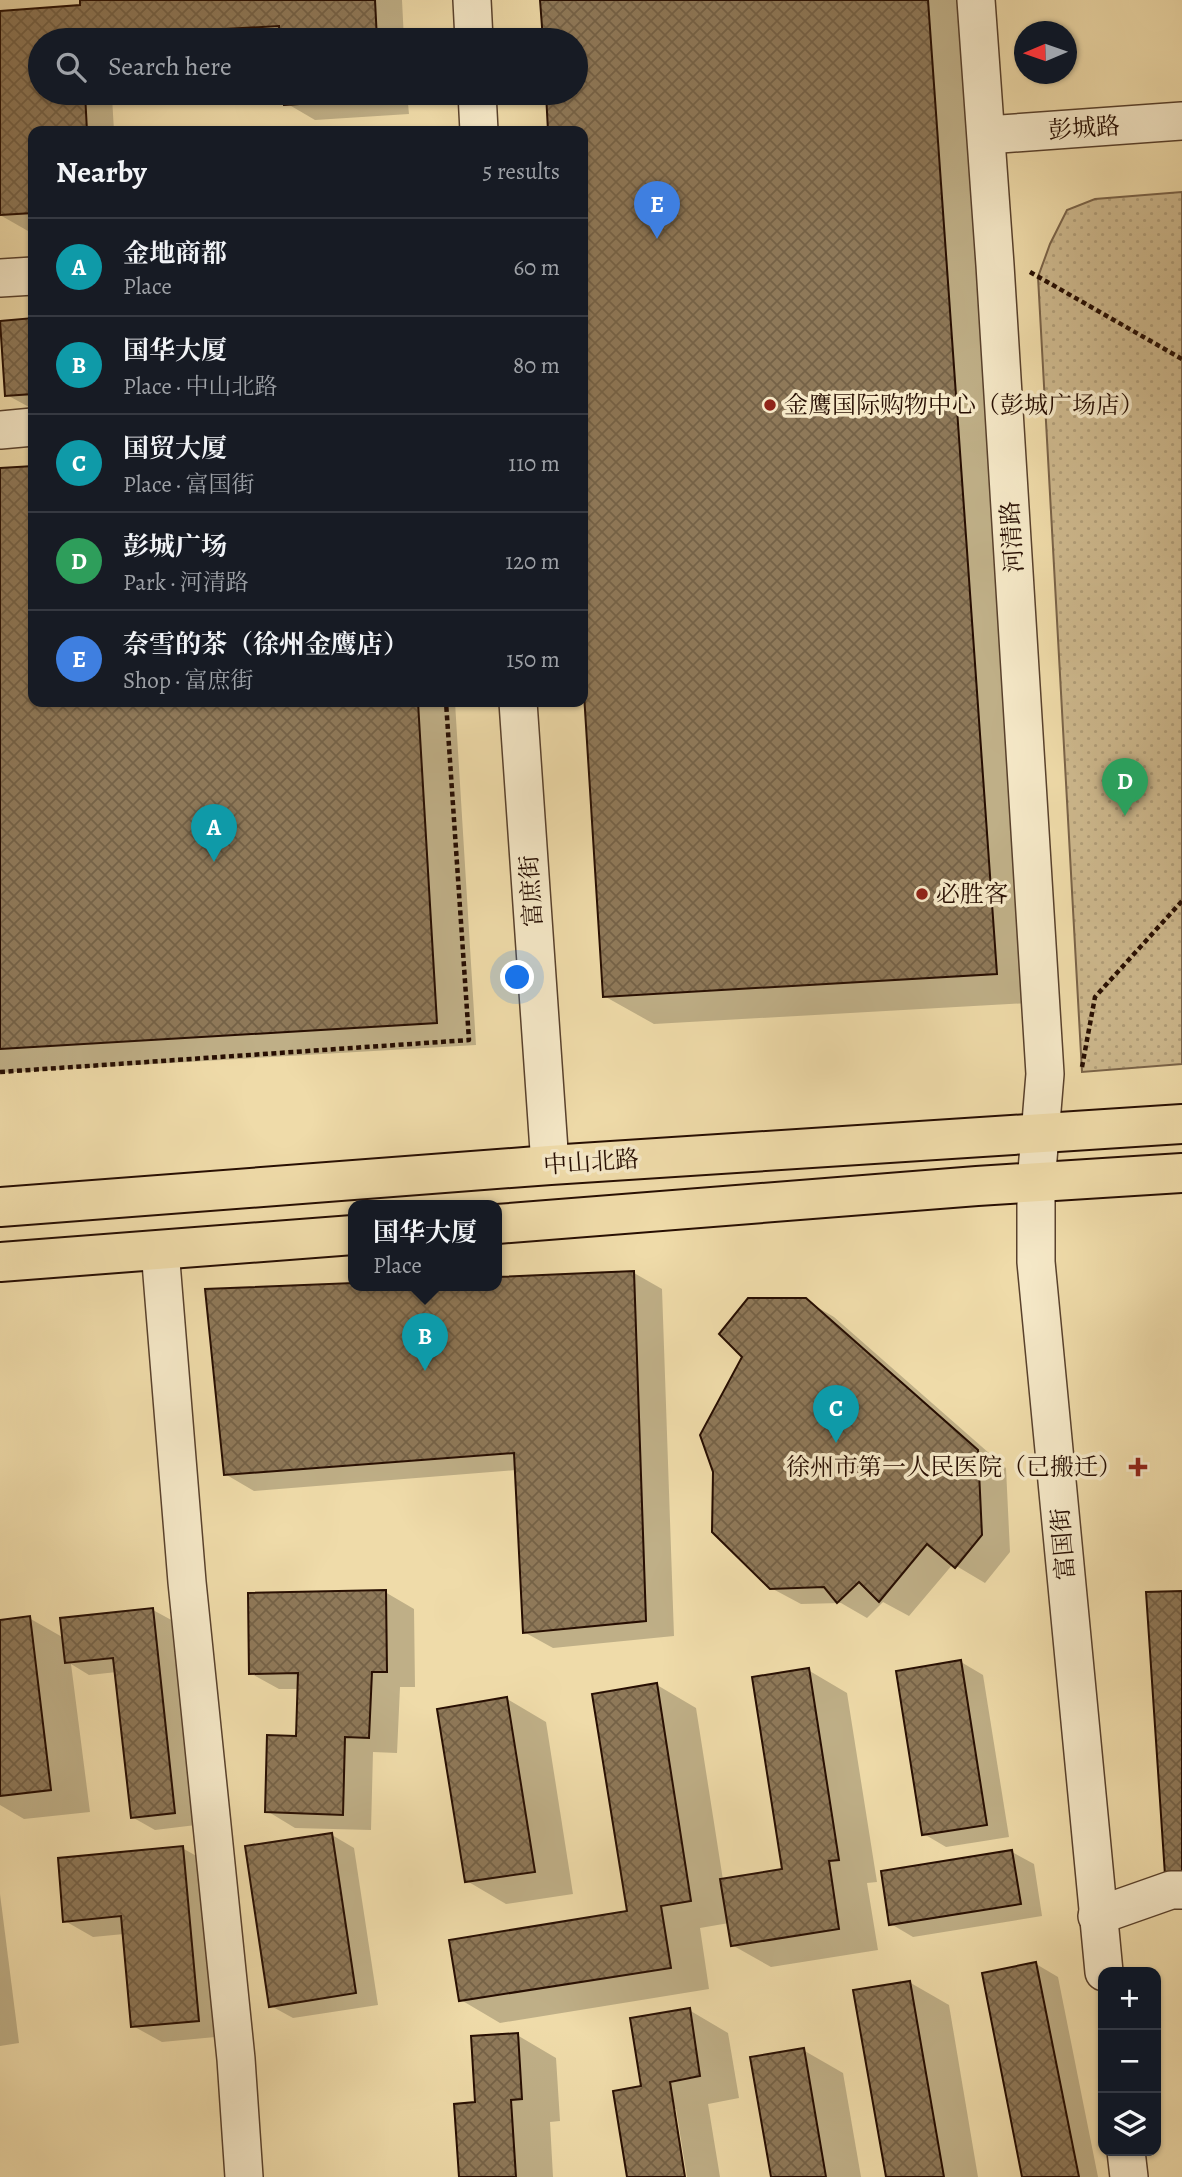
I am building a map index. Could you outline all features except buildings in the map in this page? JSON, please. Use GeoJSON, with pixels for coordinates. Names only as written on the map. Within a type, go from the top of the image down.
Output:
{"type":"FeatureCollection","features":[{"type":"Feature","properties":{"kind":"main road","name":"中山北路"},"geometry":{"type":"LineString","coordinates":[[0,1206],[550,1165],[1182,1124]]}},
{"type":"Feature","properties":{"kind":"main road"},"geometry":{"type":"LineString","coordinates":[[502,1224],[1182,1173]]}},
{"type":"Feature","properties":{"kind":"main road"},"geometry":{"type":"LineString","coordinates":[[0,1262],[348,1235]]}},
{"type":"Feature","properties":{"kind":"street"},"geometry":{"type":"LineString","coordinates":[[472,0],[473,28]]}},
{"type":"Feature","properties":{"kind":"street","name":"河清路"},"geometry":{"type":"LineString","coordinates":[[976,0],[987,135],[1045,1074]]}},
{"type":"Feature","properties":{"kind":"street"},"geometry":{"type":"LineString","coordinates":[[478,105],[479,126]]}},
{"type":"Feature","properties":{"kind":"street","name":"彭城路"},"geometry":{"type":"LineString","coordinates":[[987,135],[1182,121]]}},
{"type":"Feature","properties":{"kind":"street"},"geometry":{"type":"LineString","coordinates":[[0,278],[28,276]]}},
{"type":"Feature","properties":{"kind":"street"},"geometry":{"type":"LineString","coordinates":[[0,430],[28,427]]}},
{"type":"Feature","properties":{"kind":"street","name":"富庶街"},"geometry":{"type":"LineString","coordinates":[[518,707],[550,1165]]}},
{"type":"Feature","properties":{"kind":"street","name":"富国街"},"geometry":{"type":"LineString","coordinates":[[1045,1074],[1036,1183],[1036,1262],[1103,1967]]}},
{"type":"Feature","properties":{"kind":"street"},"geometry":{"type":"LineString","coordinates":[[160,1250],[187,1582],[236,2059],[244,2177]]}},
{"type":"Feature","properties":{"kind":"street"},"geometry":{"type":"LineString","coordinates":[[1097,1916],[1171,1890],[1182,1890]]}},
{"type":"Feature","properties":{"kind":"street"},"geometry":{"type":"LineString","coordinates":[[1127,2156],[1129,2177]]}},
{"type":"Feature","properties":{"kind":"path"},"geometry":{"type":"LineString","coordinates":[[995,265],[1021,267],[1182,359]]}},
{"type":"Feature","properties":{"kind":"path"},"geometry":{"type":"LineString","coordinates":[[0,1072],[469,1040],[446,707]]}},
{"type":"Feature","properties":{"kind":"path"},"geometry":{"type":"LineString","coordinates":[[1082,1072],[1095,997],[1182,901]]}},
{"type":"Feature","properties":{"kind":"shaded area"},"geometry":{"type":"Polygon","coordinates":[[[1182,192],[1182,1064],[1082,1072],[1038,277],[1067,210],[1095,199],[1182,192]]]}},
{"type":"Feature","properties":{"kind":"place","name":"奈雪的茶（徐州金鹰店）"},"geometry":{"type":"Point","coordinates":[657,239]}},
{"type":"Feature","properties":{"kind":"place","name":"金鹰国际购物中心（彭城广场店）"},"geometry":{"type":"Point","coordinates":[770,405]}},
{"type":"Feature","properties":{"kind":"place","name":"彭城广场"},"geometry":{"type":"Point","coordinates":[1125,816]}},
{"type":"Feature","properties":{"kind":"place","name":"金地商都"},"geometry":{"type":"Point","coordinates":[214,862]}},
{"type":"Feature","properties":{"kind":"place","name":"必胜客"},"geometry":{"type":"Point","coordinates":[922,894]}},
{"type":"Feature","properties":{"kind":"place","name":"国华大厦"},"geometry":{"type":"Point","coordinates":[425,1371]}},
{"type":"Feature","properties":{"kind":"place","name":"国贸大厦"},"geometry":{"type":"Point","coordinates":[836,1443]}},
{"type":"Feature","properties":{"kind":"place","name":"徐州市第一人民医院（已搬迁）"},"geometry":{"type":"Point","coordinates":[1138,1467]}}]}
